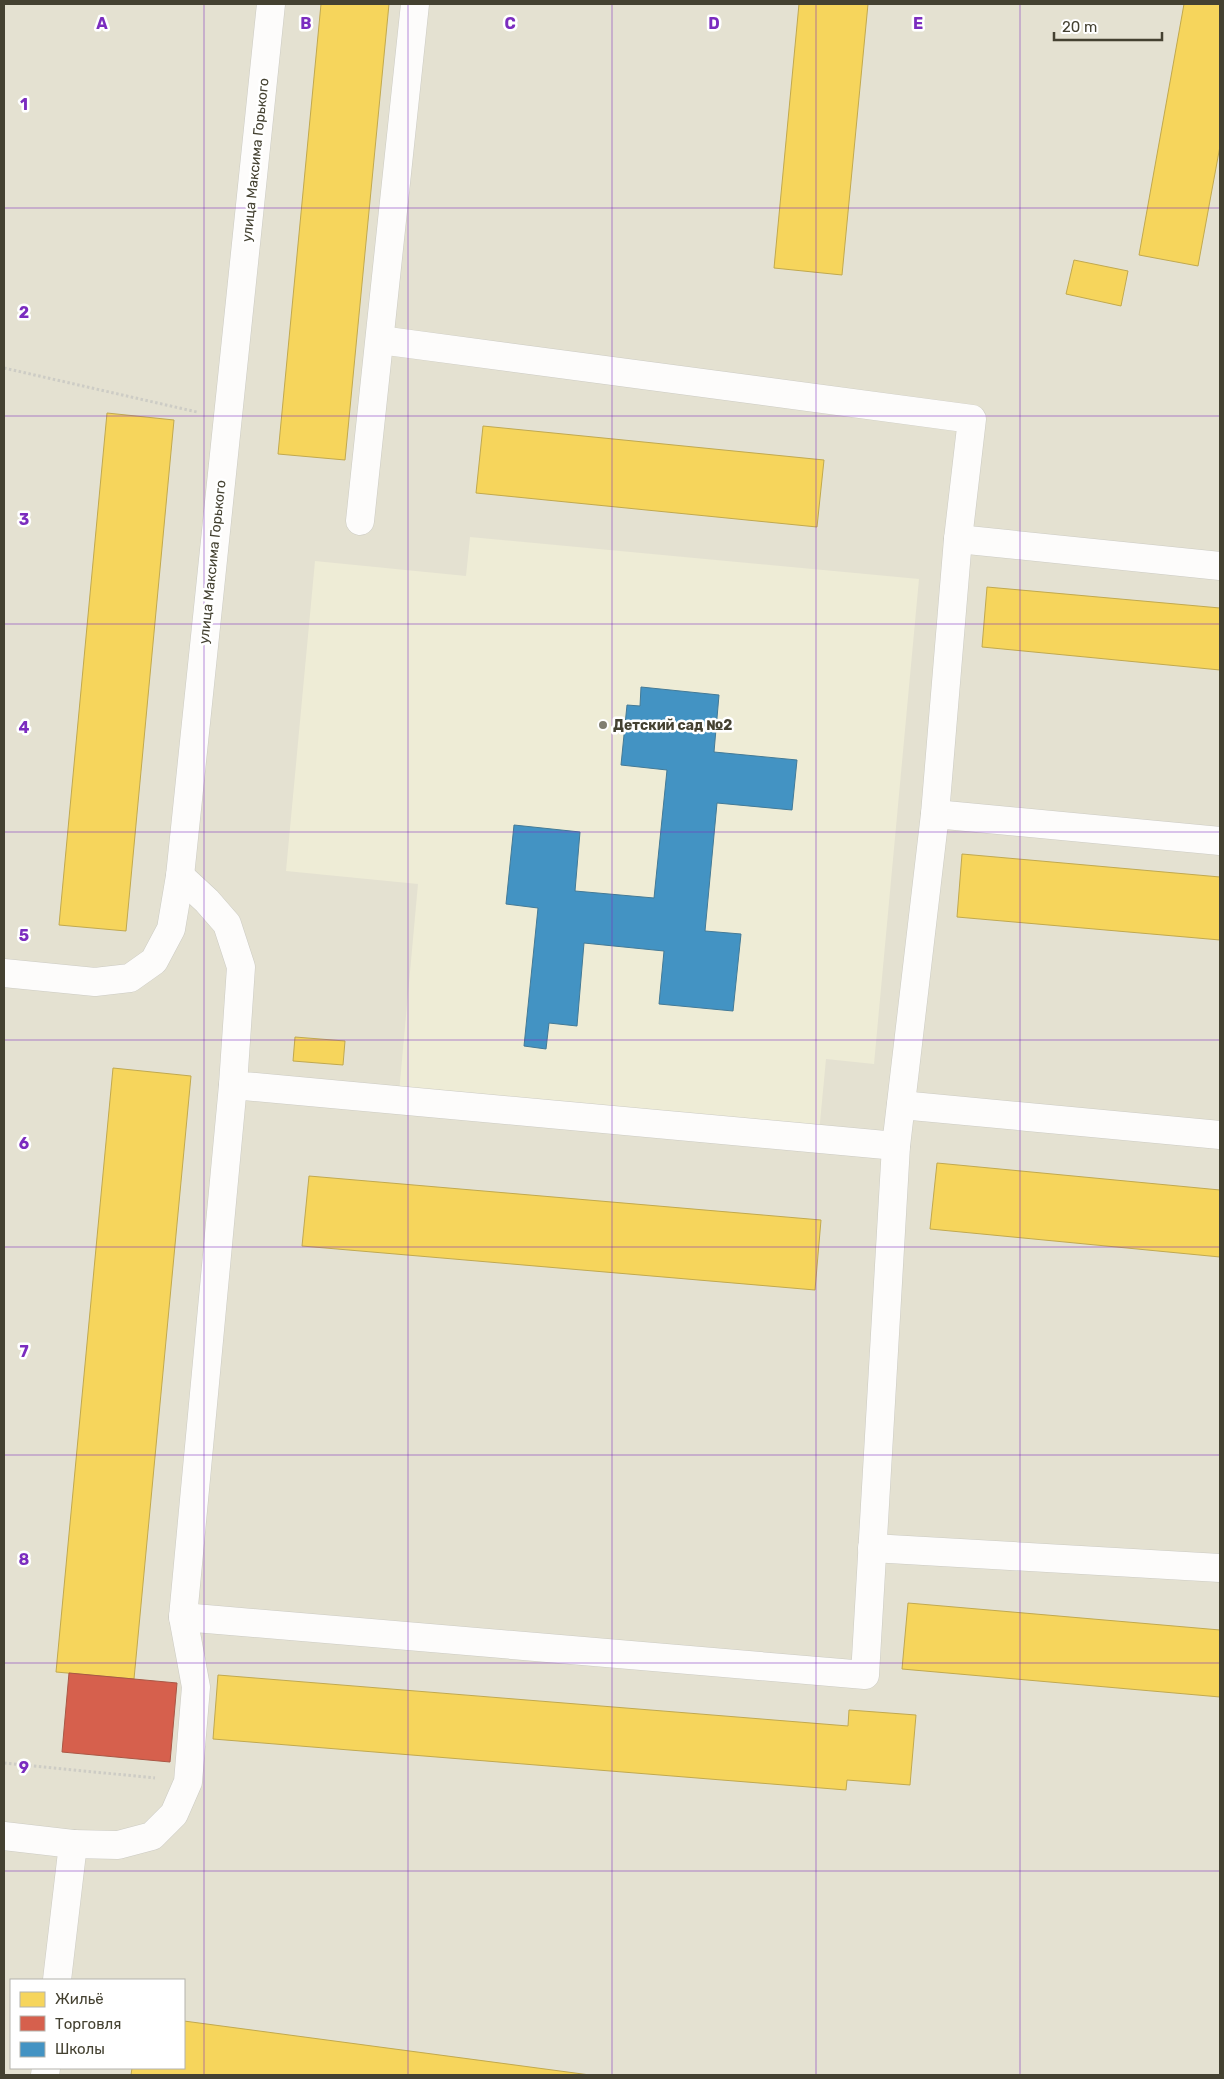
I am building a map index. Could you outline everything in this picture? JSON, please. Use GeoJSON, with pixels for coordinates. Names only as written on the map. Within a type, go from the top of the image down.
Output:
{"type":"FeatureCollection","features":[{"type":"Feature","properties":{"kind":"street","name":"улица Максима Горького"},"geometry":{"type":"LineString","coordinates":[[4,973],[95,982],[130,978],[154,961],[171,929],[180,876],[271,4]]}},
{"type":"Feature","properties":{"kind":"street"},"geometry":{"type":"LineString","coordinates":[[360,521],[415,4]]}},
{"type":"Feature","properties":{"kind":"street"},"geometry":{"type":"LineString","coordinates":[[183,1617],[865,1675],[896,1146],[935,814],[958,539],[972,419],[380,340]]}},
{"type":"Feature","properties":{"kind":"street"},"geometry":{"type":"LineString","coordinates":[[958,539],[1220,566]]}},
{"type":"Feature","properties":{"kind":"street"},"geometry":{"type":"LineString","coordinates":[[935,814],[1220,841]]}},
{"type":"Feature","properties":{"kind":"street"},"geometry":{"type":"LineString","coordinates":[[4,1836],[73,1844],[118,1845],[152,1836],[174,1814],[188,1782],[196,1688],[183,1617],[233,1085],[241,966],[227,924],[207,901],[180,876]]}},
{"type":"Feature","properties":{"kind":"street"},"geometry":{"type":"LineString","coordinates":[[233,1085],[896,1146]]}},
{"type":"Feature","properties":{"kind":"street"},"geometry":{"type":"LineString","coordinates":[[901,1105],[1220,1135]]}},
{"type":"Feature","properties":{"kind":"street"},"geometry":{"type":"LineString","coordinates":[[872,1548],[1220,1568]]}},
{"type":"Feature","properties":{"kind":"street"},"geometry":{"type":"LineString","coordinates":[[56,1979],[73,1844]]}},
{"type":"Feature","properties":{"kind":"path"},"geometry":{"type":"LineString","coordinates":[[4,368],[227,419]]}},
{"type":"Feature","properties":{"kind":"path"},"geometry":{"type":"LineString","coordinates":[[4,1763],[188,1782]]}},
{"type":"Feature","properties":{"kind":"shaded area"},"geometry":{"type":"Polygon","coordinates":[[[4,4],[1220,4],[1220,2075],[4,2075],[4,4]]]}},
{"type":"Feature","properties":{"kind":"shaded area","name":"Детский сад №2"},"geometry":{"type":"Polygon","coordinates":[[[470,537],[919,579],[874,1064],[826,1059],[819,1133],[399,1093],[418,884],[286,871],[315,561],[466,576],[470,537]]]}},
{"type":"Feature","properties":{"kind":"building: Жильё"},"geometry":{"type":"Polygon","coordinates":[[[321,4],[389,4],[345,460],[278,454],[321,4]]]}},
{"type":"Feature","properties":{"kind":"building: Жильё"},"geometry":{"type":"Polygon","coordinates":[[[799,4],[868,4],[842,275],[774,268],[799,4]]]}},
{"type":"Feature","properties":{"kind":"building: Жильё"},"geometry":{"type":"Polygon","coordinates":[[[1184,4],[1220,4],[1220,146],[1198,266],[1139,255],[1184,4]]]}},
{"type":"Feature","properties":{"kind":"building: Жильё"},"geometry":{"type":"Polygon","coordinates":[[[1074,260],[1128,271],[1121,306],[1066,294],[1074,260]]]}},
{"type":"Feature","properties":{"kind":"building: Жильё"},"geometry":{"type":"Polygon","coordinates":[[[107,413],[174,420],[126,931],[59,925],[107,413]]]}},
{"type":"Feature","properties":{"kind":"building: Жильё"},"geometry":{"type":"Polygon","coordinates":[[[483,426],[824,460],[817,527],[476,493],[483,426]]]}},
{"type":"Feature","properties":{"kind":"building: Жильё"},"geometry":{"type":"Polygon","coordinates":[[[987,587],[1220,608],[1220,670],[982,647],[987,587]]]}},
{"type":"Feature","properties":{"kind":"building: Жильё"},"geometry":{"type":"Polygon","coordinates":[[[962,854],[1220,877],[1220,940],[957,917],[962,854]]]}},
{"type":"Feature","properties":{"kind":"building: Жильё"},"geometry":{"type":"Polygon","coordinates":[[[295,1037],[345,1041],[343,1065],[293,1061],[295,1037]]]}},
{"type":"Feature","properties":{"kind":"building: Жильё"},"geometry":{"type":"Polygon","coordinates":[[[113,1068],[191,1076],[134,1679],[56,1672],[113,1068]]]}},
{"type":"Feature","properties":{"kind":"building: Жильё"},"geometry":{"type":"Polygon","coordinates":[[[937,1163],[1220,1190],[1220,1257],[930,1229],[937,1163]]]}},
{"type":"Feature","properties":{"kind":"building: Жильё"},"geometry":{"type":"Polygon","coordinates":[[[309,1176],[821,1220],[815,1290],[302,1246],[309,1176]]]}},
{"type":"Feature","properties":{"kind":"building: Жильё"},"geometry":{"type":"Polygon","coordinates":[[[908,1603],[1220,1630],[1220,1697],[902,1669],[908,1603]]]}},
{"type":"Feature","properties":{"kind":"building: Жильё"},"geometry":{"type":"Polygon","coordinates":[[[218,1675],[848,1726],[849,1710],[916,1715],[910,1785],[847,1780],[846,1790],[213,1739],[218,1675]]]}},
{"type":"Feature","properties":{"kind":"building: Жильё"},"geometry":{"type":"Polygon","coordinates":[[[185,2021],[590,2075],[131,2075],[132,2069],[185,2069],[185,2021]]]}},
{"type":"Feature","properties":{"kind":"building: Торговля"},"geometry":{"type":"Polygon","coordinates":[[[69,1673],[177,1683],[170,1762],[62,1752],[69,1673]]]}},
{"type":"Feature","properties":{"kind":"building: Школы"},"geometry":{"type":"Polygon","coordinates":[[[641,687],[719,695],[714,752],[797,760],[792,810],[717,803],[705,931],[741,934],[733,1011],[659,1004],[664,951],[584,943],[577,1026],[549,1023],[546,1049],[524,1046],[538,908],[506,904],[514,825],[580,832],[575,891],[654,898],[667,770],[621,765],[627,705],[640,706],[641,687]]]}},
{"type":"Feature","properties":{"kind":"place","name":"Детский сад №2"},"geometry":{"type":"Point","coordinates":[603,725]}}]}
